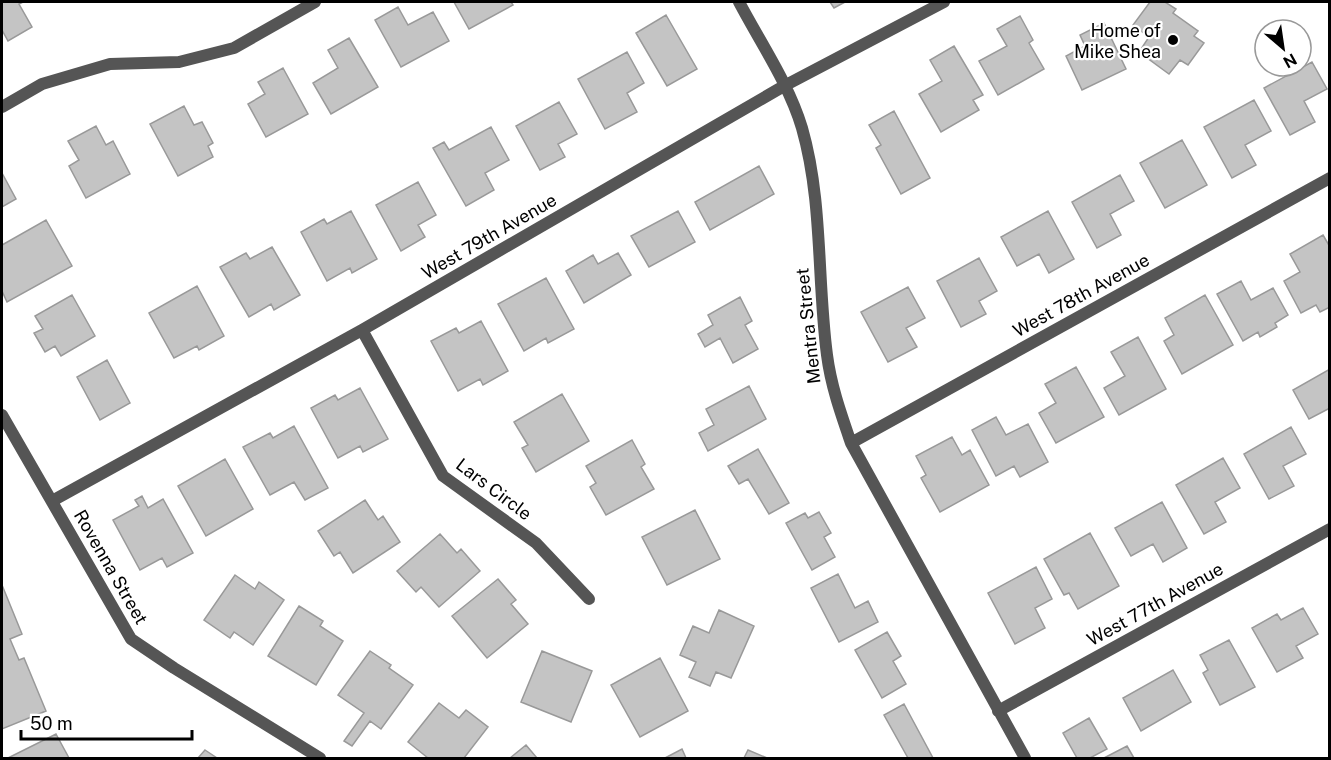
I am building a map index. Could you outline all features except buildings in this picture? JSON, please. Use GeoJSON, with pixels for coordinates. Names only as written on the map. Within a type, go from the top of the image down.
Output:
{"type":"FeatureCollection","features":[{"type":"Feature","properties":{"kind":"street"},"geometry":{"type":"LineString","coordinates":[[2,107],[42,84],[110,64],[179,62],[234,48],[315,2]]}},
{"type":"Feature","properties":{"kind":"street","name":"Mentra Street"},"geometry":{"type":"LineString","coordinates":[[738,2],[784,86],[801,127],[812,176],[827,356],[836,400],[851,443],[1025,759]]}},
{"type":"Feature","properties":{"kind":"street","name":"West 79th Avenue"},"geometry":{"type":"LineString","coordinates":[[52,501],[362,330],[784,86],[944,2]]}},
{"type":"Feature","properties":{"kind":"street","name":"West 78th Avenue"},"geometry":{"type":"LineString","coordinates":[[851,443],[1329,178]]}},
{"type":"Feature","properties":{"kind":"street","name":"Lars Circle"},"geometry":{"type":"LineString","coordinates":[[362,330],[443,476],[536,543],[589,599]]}},
{"type":"Feature","properties":{"kind":"street","name":"Rovenna Street"},"geometry":{"type":"LineString","coordinates":[[2,415],[131,639],[320,759]]}},
{"type":"Feature","properties":{"kind":"street","name":"West 77th Avenue"},"geometry":{"type":"LineString","coordinates":[[998,711],[1329,529]]}},
{"type":"Feature","properties":{"kind":"place","name":"Home of Mike Shea"},"geometry":{"type":"Point","coordinates":[1173,40]}}]}
